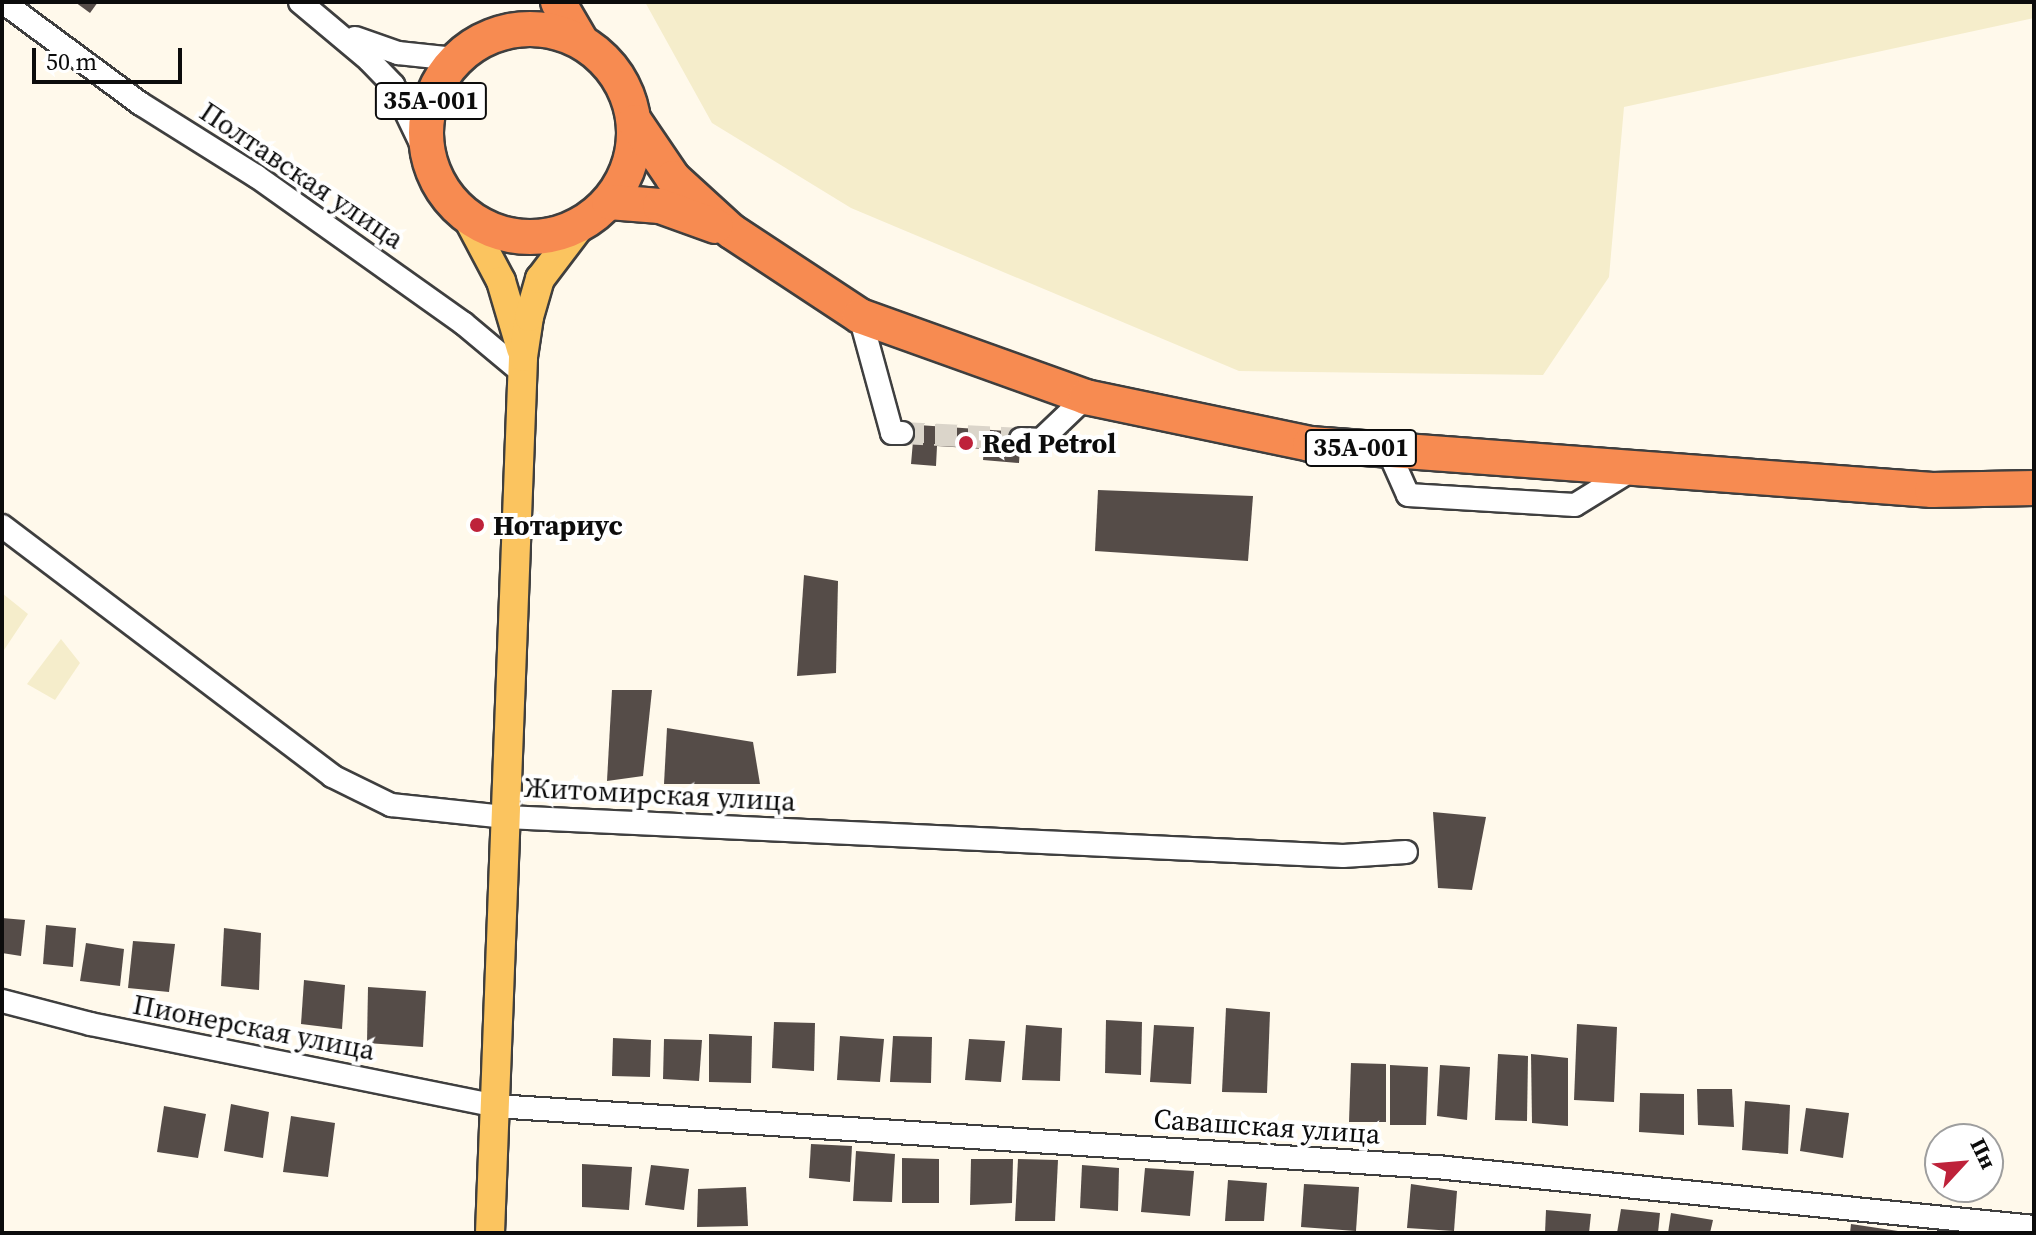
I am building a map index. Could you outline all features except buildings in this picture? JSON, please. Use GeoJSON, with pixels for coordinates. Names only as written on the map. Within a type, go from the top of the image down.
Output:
{"type":"FeatureCollection","features":[{"type":"Feature","properties":{"kind":"highway","name":"35А-001"},"geometry":{"type":"LineString","coordinates":[[508,2],[435,88],[426,122],[428,158],[443,191],[467,217],[494,231],[523,238],[553,236],[581,225],[609,202],[630,165],[635,122]]}},
{"type":"Feature","properties":{"kind":"highway","name":"35А-001"},"geometry":{"type":"LineString","coordinates":[[558,2],[581,41]]}},
{"type":"Feature","properties":{"kind":"highway","name":"35А-001"},"geometry":{"type":"LineString","coordinates":[[468,49],[514,29],[549,29],[581,41],[608,62],[620,81],[635,122],[673,178],[731,231],[860,316],[1086,397],[1310,444],[1932,490],[2034,488]]}},
{"type":"Feature","properties":{"kind":"highway","name":"35А-001"},"geometry":{"type":"LineString","coordinates":[[609,202],[660,206],[731,231]]}},
{"type":"Feature","properties":{"kind":"main road"},"geometry":{"type":"LineString","coordinates":[[467,217],[501,281],[524,366]]}},
{"type":"Feature","properties":{"kind":"main road"},"geometry":{"type":"LineString","coordinates":[[490,1233],[524,366],[529,317],[540,279],[581,225]]}},
{"type":"Feature","properties":{"kind":"street","name":"Полтавская улица"},"geometry":{"type":"LineString","coordinates":[[3,2],[141,104],[256,176],[524,366]]}},
{"type":"Feature","properties":{"kind":"street"},"geometry":{"type":"LineString","coordinates":[[300,2],[393,85],[428,158]]}},
{"type":"Feature","properties":{"kind":"street"},"geometry":{"type":"LineString","coordinates":[[328,26],[379,49],[468,49]]}},
{"type":"Feature","properties":{"kind":"street"},"geometry":{"type":"LineString","coordinates":[[860,316],[874,380],[892,433],[902,433]]}},
{"type":"Feature","properties":{"kind":"street"},"geometry":{"type":"LineString","coordinates":[[1021,439],[1041,440],[1086,397]]}},
{"type":"Feature","properties":{"kind":"street","name":"Житомирская улица"},"geometry":{"type":"LineString","coordinates":[[2,526],[332,776],[391,805],[506,817],[1343,856],[1406,852]]}},
{"type":"Feature","properties":{"kind":"street","name":"Пионерская улица"},"geometry":{"type":"LineString","coordinates":[[2,1001],[90,1024],[495,1106]]}},
{"type":"Feature","properties":{"kind":"street","name":"Савашская улица"},"geometry":{"type":"LineString","coordinates":[[495,1106],[1437,1167],[2034,1227]]}},
{"type":"Feature","properties":{"kind":"shaded area"},"geometry":{"type":"Polygon","coordinates":[[[645,2],[2034,2],[2034,18],[1624,107],[1609,277],[1543,375],[1239,371],[851,208],[712,123],[645,2]]]}},
{"type":"Feature","properties":{"kind":"shaded area"},"geometry":{"type":"Polygon","coordinates":[[[2,593],[28,614],[2,653],[2,593]]]}},
{"type":"Feature","properties":{"kind":"shaded area"},"geometry":{"type":"Polygon","coordinates":[[[61,639],[80,663],[55,700],[27,684],[61,639]]]}},
{"type":"Feature","properties":{"kind":"tunnel"},"geometry":{"type":"LineString","coordinates":[[902,433],[1021,439]]}},
{"type":"Feature","properties":{"kind":"place","name":"Red Petrol"},"geometry":{"type":"Point","coordinates":[966,443]}},
{"type":"Feature","properties":{"kind":"place","name":"Нотариус"},"geometry":{"type":"Point","coordinates":[477,525]}}]}
